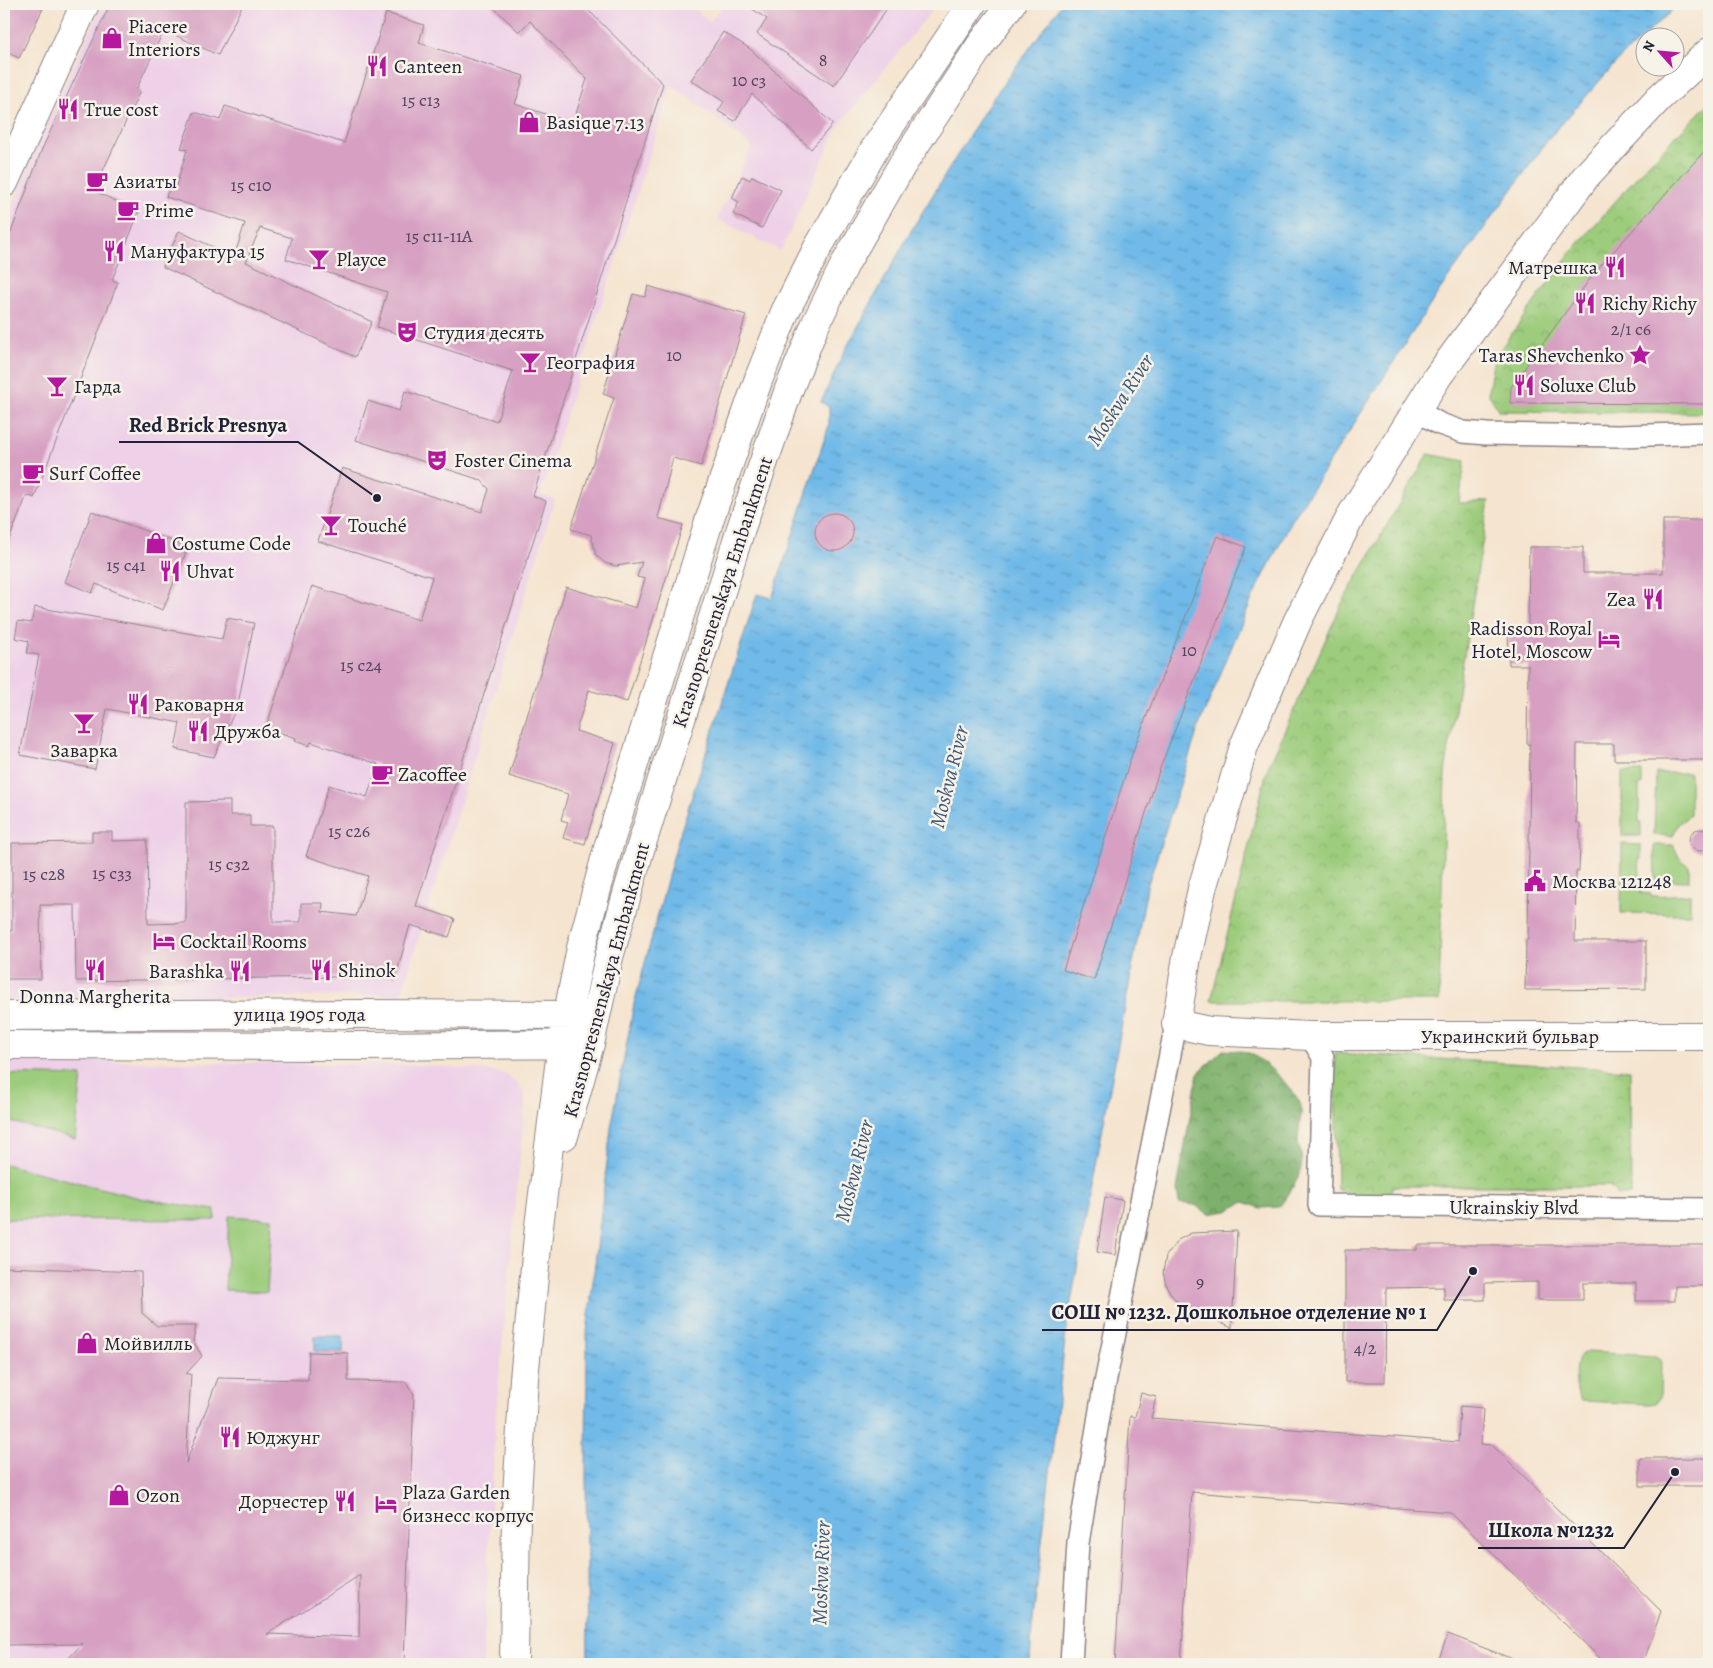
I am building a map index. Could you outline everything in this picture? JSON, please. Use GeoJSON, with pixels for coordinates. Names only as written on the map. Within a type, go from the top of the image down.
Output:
{"type":"FeatureCollection","features":[{"type":"Feature","properties":{"kind":"main road"},"geometry":{"type":"LineString","coordinates":[[4,183],[85,4]]}},
{"type":"Feature","properties":{"kind":"main road","name":"Krasnopresnenskaya Embankment"},"geometry":{"type":"LineString","coordinates":[[514,1664],[516,1512],[523,1388],[540,1226],[567,1015],[581,948],[608,848],[710,518],[759,378],[785,312],[817,249],[874,150],[972,4]]}},
{"type":"Feature","properties":{"kind":"main road","name":"Krasnopresnenskaya Embankment"},"geometry":{"type":"LineString","coordinates":[[540,1226],[590,1044],[609,956],[636,862],[741,528],[789,389],[816,323],[846,262],[902,165],[982,44],[1011,4]]}},
{"type":"Feature","properties":{"kind":"main road"},"geometry":{"type":"LineString","coordinates":[[1176,1024],[1187,958],[1202,889],[1244,746],[1298,620],[1352,514],[1415,410],[1464,340],[1587,175],[1659,98],[1709,52]]}},
{"type":"Feature","properties":{"kind":"main road","name":"улица 1905 года"},"geometry":{"type":"LineString","coordinates":[[4,1016],[597,1015]]}},
{"type":"Feature","properties":{"kind":"main road","name":"Украинский бульвар"},"geometry":{"type":"LineString","coordinates":[[1176,1024],[1208,1031],[1310,1036],[1709,1036]]}},
{"type":"Feature","properties":{"kind":"main road","name":"улица 1905 года"},"geometry":{"type":"LineString","coordinates":[[4,1045],[365,1046],[590,1044]]}},
{"type":"Feature","properties":{"kind":"street"},"geometry":{"type":"LineString","coordinates":[[1415,410],[1440,424],[1463,432],[1487,434],[1619,436],[1709,433]]}},
{"type":"Feature","properties":{"kind":"street"},"geometry":{"type":"LineString","coordinates":[[1071,1664],[1078,1543],[1107,1375],[1176,1024]]}},
{"type":"Feature","properties":{"kind":"street","name":"Ukrainskiy Blvd"},"geometry":{"type":"LineString","coordinates":[[1310,1036],[1323,1057],[1319,1205],[1709,1209]]}},
{"type":"Feature","properties":{"kind":"shaded area"},"geometry":{"type":"Polygon","coordinates":[[[103,4],[690,4],[709,22],[725,4],[937,4],[837,128],[781,251],[717,219],[752,146],[672,85],[540,495],[555,499],[401,995],[171,999],[4,999],[4,229],[35,149],[103,4]]]}},
{"type":"Feature","properties":{"kind":"shaded area"},"geometry":{"type":"Polygon","coordinates":[[[4,1060],[419,1065],[490,1071],[505,1074],[519,1084],[524,1093],[525,1103],[496,1411],[483,1664],[4,1664],[4,1060]]]}},
{"type":"Feature","properties":{"kind":"green space"},"geometry":{"type":"Polygon","coordinates":[[[1709,103],[1709,413],[1499,411],[1488,393],[1494,358],[1568,256],[1646,166],[1709,103]]]}},
{"type":"Feature","properties":{"kind":"green space"},"geometry":{"type":"Polygon","coordinates":[[[1428,454],[1465,461],[1459,503],[1489,501],[1445,772],[1439,1001],[1211,1001],[1267,770],[1342,603],[1428,454]]]}},
{"type":"Feature","properties":{"kind":"green space"},"geometry":{"type":"Polygon","coordinates":[[[1622,772],[1642,772],[1642,785],[1639,785],[1641,836],[1622,836],[1622,772]]]}},
{"type":"Feature","properties":{"kind":"green space"},"geometry":{"type":"Polygon","coordinates":[[[1656,773],[1690,773],[1690,815],[1678,824],[1673,836],[1654,835],[1656,773]]]}},
{"type":"Feature","properties":{"kind":"green space"},"geometry":{"type":"Polygon","coordinates":[[[1622,844],[1641,845],[1641,859],[1639,859],[1641,893],[1651,894],[1651,896],[1690,894],[1690,914],[1621,913],[1622,844]]]}},
{"type":"Feature","properties":{"kind":"green space"},"geometry":{"type":"Polygon","coordinates":[[[1654,845],[1673,845],[1680,859],[1689,866],[1689,881],[1655,880],[1654,845]]]}},
{"type":"Feature","properties":{"kind":"green space"},"geometry":{"type":"Polygon","coordinates":[[[1223,1050],[1243,1051],[1255,1056],[1280,1077],[1299,1101],[1301,1111],[1298,1141],[1302,1158],[1300,1173],[1279,1207],[1261,1208],[1244,1202],[1227,1211],[1209,1214],[1195,1205],[1179,1203],[1177,1189],[1198,1073],[1223,1050]]]}},
{"type":"Feature","properties":{"kind":"green space"},"geometry":{"type":"Polygon","coordinates":[[[1335,1053],[1630,1070],[1631,1195],[1617,1195],[1610,1186],[1394,1186],[1386,1198],[1355,1197],[1337,1189],[1335,1053]]]}},
{"type":"Feature","properties":{"kind":"green space"},"geometry":{"type":"Polygon","coordinates":[[[4,1074],[82,1076],[75,1139],[4,1120],[4,1074]]]}},
{"type":"Feature","properties":{"kind":"green space"},"geometry":{"type":"Polygon","coordinates":[[[4,1164],[144,1199],[215,1210],[215,1220],[4,1219],[4,1164]]]}},
{"type":"Feature","properties":{"kind":"green space"},"geometry":{"type":"Polygon","coordinates":[[[229,1216],[272,1219],[267,1292],[225,1290],[229,1216]]]}},
{"type":"Feature","properties":{"kind":"green space"},"geometry":{"type":"Polygon","coordinates":[[[1587,1352],[1656,1356],[1661,1361],[1660,1397],[1655,1403],[1649,1404],[1581,1401],[1576,1387],[1576,1364],[1578,1357],[1587,1352]]]}},
{"type":"Feature","properties":{"kind":"water","name":"Moskva River"},"geometry":{"type":"Polygon","coordinates":[[[1062,4],[1679,4],[1653,28],[1636,28],[1636,43],[1620,58],[1550,137],[1439,291],[1291,522],[1251,601],[1200,723],[1147,887],[1067,1323],[1032,1629],[1030,1664],[588,1664],[587,1332],[611,1128],[634,1004],[677,843],[757,594],[772,598],[829,425],[829,407],[821,402],[844,352],[912,229],[990,102],[1062,4]]]}},
{"type":"Feature","properties":{"kind":"water"},"geometry":{"type":"Polygon","coordinates":[[[315,1336],[343,1336],[343,1352],[315,1351],[315,1336]]]}},
{"type":"Feature","properties":{"kind":"building"},"geometry":{"type":"Polygon","coordinates":[[[4,4],[45,4],[19,58],[4,51],[4,4]]]}},
{"type":"Feature","properties":{"kind":"building"},"geometry":{"type":"Polygon","coordinates":[[[110,4],[243,4],[218,55],[164,30],[136,90],[140,91],[100,177],[96,175],[90,189],[139,212],[112,280],[118,282],[34,498],[27,495],[4,552],[4,251],[42,149],[110,4]]]}},
{"type":"Feature","properties":{"kind":"building"},"geometry":{"type":"Polygon","coordinates":[[[490,4],[582,4],[663,84],[533,496],[546,501],[416,906],[455,919],[449,937],[410,925],[396,976],[76,981],[75,905],[40,905],[41,979],[4,979],[4,930],[12,931],[12,843],[92,842],[92,832],[112,832],[112,841],[147,840],[148,924],[186,923],[186,802],[230,801],[230,815],[250,815],[250,826],[273,826],[273,922],[301,922],[301,903],[323,903],[322,912],[356,916],[368,876],[306,856],[329,785],[367,797],[378,764],[311,742],[309,746],[295,741],[296,738],[266,728],[312,586],[419,620],[432,577],[318,541],[342,468],[482,512],[489,489],[481,480],[356,440],[368,401],[399,411],[405,391],[497,421],[513,371],[377,327],[387,292],[286,259],[292,238],[260,228],[246,262],[372,322],[355,357],[163,267],[179,231],[234,257],[245,223],[166,197],[170,184],[176,186],[187,150],[181,148],[194,112],[220,120],[225,106],[344,143],[386,13],[424,25],[419,43],[524,76],[515,104],[573,123],[587,79],[530,21],[519,32],[490,4]]]}},
{"type":"Feature","properties":{"kind":"building"},"geometry":{"type":"Polygon","coordinates":[[[745,4],[890,4],[834,86],[757,34],[767,19],[745,4]]]}},
{"type":"Feature","properties":{"kind":"building"},"geometry":{"type":"Polygon","coordinates":[[[723,32],[749,48],[833,124],[811,149],[752,94],[735,121],[718,111],[724,102],[691,80],[723,32]]]}},
{"type":"Feature","properties":{"kind":"building"},"geometry":{"type":"Polygon","coordinates":[[[1709,146],[1709,404],[1510,403],[1511,387],[1595,272],[1709,146]]]}},
{"type":"Feature","properties":{"kind":"building"},"geometry":{"type":"Polygon","coordinates":[[[742,176],[750,180],[752,176],[781,190],[762,228],[733,214],[739,202],[732,198],[742,176]]]}},
{"type":"Feature","properties":{"kind":"building"},"geometry":{"type":"Polygon","coordinates":[[[648,286],[746,315],[701,466],[673,458],[658,518],[683,525],[627,702],[589,690],[576,731],[615,743],[585,844],[563,838],[568,822],[561,820],[568,794],[509,776],[566,587],[636,608],[645,579],[637,577],[642,562],[616,566],[605,563],[596,555],[591,535],[571,529],[614,398],[603,394],[633,294],[645,297],[648,286]]]}},
{"type":"Feature","properties":{"kind":"building"},"geometry":{"type":"Polygon","coordinates":[[[92,511],[188,547],[163,610],[96,584],[92,593],[65,582],[92,511]]]}},
{"type":"Feature","properties":{"kind":"building"},"geometry":{"type":"Polygon","coordinates":[[[834,513],[848,518],[853,532],[848,546],[834,551],[820,546],[815,532],[820,518],[834,513]]]}},
{"type":"Feature","properties":{"kind":"building","name":"Radisson Royal Hotel, Moscow"},"geometry":{"type":"Polygon","coordinates":[[[1663,520],[1709,520],[1709,760],[1614,760],[1614,744],[1577,744],[1576,823],[1580,823],[1580,843],[1579,871],[1576,871],[1575,941],[1646,941],[1646,989],[1525,990],[1526,940],[1528,940],[1530,744],[1527,744],[1528,665],[1509,665],[1508,630],[1528,630],[1529,547],[1583,547],[1583,573],[1663,573],[1663,520]]]}},
{"type":"Feature","properties":{"kind":"building"},"geometry":{"type":"Polygon","coordinates":[[[1217,536],[1246,547],[1159,771],[1094,980],[1063,970],[1133,751],[1217,536]]]}},
{"type":"Feature","properties":{"kind":"building"},"geometry":{"type":"Polygon","coordinates":[[[35,607],[222,639],[227,618],[254,623],[238,704],[214,757],[175,749],[180,723],[107,709],[95,769],[20,755],[39,655],[27,653],[29,641],[15,638],[18,621],[31,623],[35,607]]]}},
{"type":"Feature","properties":{"kind":"building"},"geometry":{"type":"Polygon","coordinates":[[[1700,829],[1708,832],[1711,840],[1708,848],[1700,851],[1692,848],[1689,840],[1692,832],[1700,829]]]}},
{"type":"Feature","properties":{"kind":"building"},"geometry":{"type":"Polygon","coordinates":[[[1105,1197],[1123,1200],[1115,1255],[1097,1252],[1105,1197]]]}},
{"type":"Feature","properties":{"kind":"building"},"geometry":{"type":"Polygon","coordinates":[[[1237,1231],[1232,1328],[1180,1304],[1172,1296],[1166,1285],[1163,1272],[1166,1256],[1178,1240],[1191,1233],[1237,1231]]]}},
{"type":"Feature","properties":{"kind":"building"},"geometry":{"type":"Polygon","coordinates":[[[1417,1245],[1709,1245],[1709,1286],[1675,1286],[1675,1301],[1636,1301],[1636,1283],[1583,1283],[1583,1300],[1538,1300],[1538,1282],[1485,1283],[1485,1300],[1444,1300],[1444,1287],[1386,1288],[1385,1382],[1345,1382],[1345,1250],[1417,1250],[1417,1245]]]}},
{"type":"Feature","properties":{"kind":"building"},"geometry":{"type":"Polygon","coordinates":[[[4,1267],[141,1272],[142,1313],[157,1326],[196,1326],[193,1341],[202,1356],[186,1374],[191,1374],[186,1463],[218,1378],[308,1380],[309,1352],[348,1353],[348,1381],[406,1382],[414,1394],[404,1664],[63,1664],[82,1644],[4,1645],[4,1267]],[[360,1575],[267,1634],[359,1637],[360,1575]]]}},
{"type":"Feature","properties":{"kind":"building"},"geometry":{"type":"Polygon","coordinates":[[[1141,1393],[1156,1397],[1151,1418],[1458,1442],[1460,1406],[1483,1408],[1481,1444],[1492,1445],[1661,1611],[1643,1664],[1606,1664],[1450,1512],[1192,1492],[1181,1664],[1115,1664],[1130,1416],[1135,1417],[1141,1393]]]}},
{"type":"Feature","properties":{"kind":"building"},"geometry":{"type":"Polygon","coordinates":[[[1640,1458],[1709,1458],[1709,1486],[1640,1486],[1640,1458]]]}},
{"type":"Feature","properties":{"kind":"building"},"geometry":{"type":"Polygon","coordinates":[[[1448,1634],[1523,1663],[1437,1664],[1448,1634]]]}},
{"type":"Feature","properties":{"kind":"ferry route"},"geometry":{"type":"LineString","coordinates":[[851,539],[993,593]]}},
{"type":"Feature","properties":{"kind":"place","name":"Piacere Interiors"},"geometry":{"type":"Point","coordinates":[112,38]}},
{"type":"Feature","properties":{"kind":"place","name":"Canteen"},"geometry":{"type":"Point","coordinates":[377,66]}},
{"type":"Feature","properties":{"kind":"place","name":"True cost"},"geometry":{"type":"Point","coordinates":[68,109]}},
{"type":"Feature","properties":{"kind":"place","name":"Basique 7.13"},"geometry":{"type":"Point","coordinates":[529,122]}},
{"type":"Feature","properties":{"kind":"place","name":"Азиаты"},"geometry":{"type":"Point","coordinates":[97,181]}},
{"type":"Feature","properties":{"kind":"place","name":"Prime"},"geometry":{"type":"Point","coordinates":[128,210]}},
{"type":"Feature","properties":{"kind":"place","name":"Мануфактура 15"},"geometry":{"type":"Point","coordinates":[114,251]}},
{"type":"Feature","properties":{"kind":"place","name":"Playce"},"geometry":{"type":"Point","coordinates":[319,259]}},
{"type":"Feature","properties":{"kind":"place","name":"Матрешка"},"geometry":{"type":"Point","coordinates":[1615,267]}},
{"type":"Feature","properties":{"kind":"place","name":"Richy Richy"},"geometry":{"type":"Point","coordinates":[1585,303]}},
{"type":"Feature","properties":{"kind":"place","name":"Студия десять"},"geometry":{"type":"Point","coordinates":[407,332]}},
{"type":"Feature","properties":{"kind":"place","name":"Taras Shevchenko"},"geometry":{"type":"Point","coordinates":[1640,355]}},
{"type":"Feature","properties":{"kind":"place","name":"География"},"geometry":{"type":"Point","coordinates":[530,362]}},
{"type":"Feature","properties":{"kind":"place","name":"Soluxe Club"},"geometry":{"type":"Point","coordinates":[1524,385]}},
{"type":"Feature","properties":{"kind":"place","name":"Гарда"},"geometry":{"type":"Point","coordinates":[57,386]}},
{"type":"Feature","properties":{"kind":"place","name":"Foster Cinema"},"geometry":{"type":"Point","coordinates":[437,460]}},
{"type":"Feature","properties":{"kind":"place","name":"Surf Coffee"},"geometry":{"type":"Point","coordinates":[33,473]}},
{"type":"Feature","properties":{"kind":"place","name":"Red Brick Presnya"},"geometry":{"type":"Point","coordinates":[377,498]}},
{"type":"Feature","properties":{"kind":"place","name":"Touché"},"geometry":{"type":"Point","coordinates":[331,525]}},
{"type":"Feature","properties":{"kind":"place","name":"Costume Code"},"geometry":{"type":"Point","coordinates":[156,543]}},
{"type":"Feature","properties":{"kind":"place","name":"Uhvat"},"geometry":{"type":"Point","coordinates":[170,571]}},
{"type":"Feature","properties":{"kind":"place","name":"Zea"},"geometry":{"type":"Point","coordinates":[1653,599]}},
{"type":"Feature","properties":{"kind":"place","name":"Radisson Royal Hotel, Moscow"},"geometry":{"type":"Point","coordinates":[1609,639]}},
{"type":"Feature","properties":{"kind":"place","name":"Раковарня"},"geometry":{"type":"Point","coordinates":[138,704]}},
{"type":"Feature","properties":{"kind":"place","name":"Заварка"},"geometry":{"type":"Point","coordinates":[84,723]}},
{"type":"Feature","properties":{"kind":"place","name":"Дружба"},"geometry":{"type":"Point","coordinates":[198,731]}},
{"type":"Feature","properties":{"kind":"place","name":"Zacoffee"},"geometry":{"type":"Point","coordinates":[382,774]}},
{"type":"Feature","properties":{"kind":"place","name":"Москва 121248"},"geometry":{"type":"Point","coordinates":[1535,881]}},
{"type":"Feature","properties":{"kind":"place","name":"Cocktail Rooms"},"geometry":{"type":"Point","coordinates":[164,941]}},
{"type":"Feature","properties":{"kind":"place","name":"Donna Margherita"},"geometry":{"type":"Point","coordinates":[95,970]}},
{"type":"Feature","properties":{"kind":"place","name":"Shinok"},"geometry":{"type":"Point","coordinates":[321,970]}},
{"type":"Feature","properties":{"kind":"place","name":"Barashka"},"geometry":{"type":"Point","coordinates":[240,971]}},
{"type":"Feature","properties":{"kind":"place","name":"СОШ № 1232. Дошкольное отделение № 1"},"geometry":{"type":"Point","coordinates":[1473,1271]}},
{"type":"Feature","properties":{"kind":"place","name":"Мойвилль"},"geometry":{"type":"Point","coordinates":[87,1343]}},
{"type":"Feature","properties":{"kind":"place","name":"Юджунг"},"geometry":{"type":"Point","coordinates":[230,1437]}},
{"type":"Feature","properties":{"kind":"place","name":"Школа №1232"},"geometry":{"type":"Point","coordinates":[1675,1472]}},
{"type":"Feature","properties":{"kind":"place","name":"Ozon"},"geometry":{"type":"Point","coordinates":[119,1495]}},
{"type":"Feature","properties":{"kind":"place","name":"Дорчестер"},"geometry":{"type":"Point","coordinates":[345,1501]}},
{"type":"Feature","properties":{"kind":"place","name":"Plaza Garden бизнесс корпус"},"geometry":{"type":"Point","coordinates":[386,1504]}}]}
